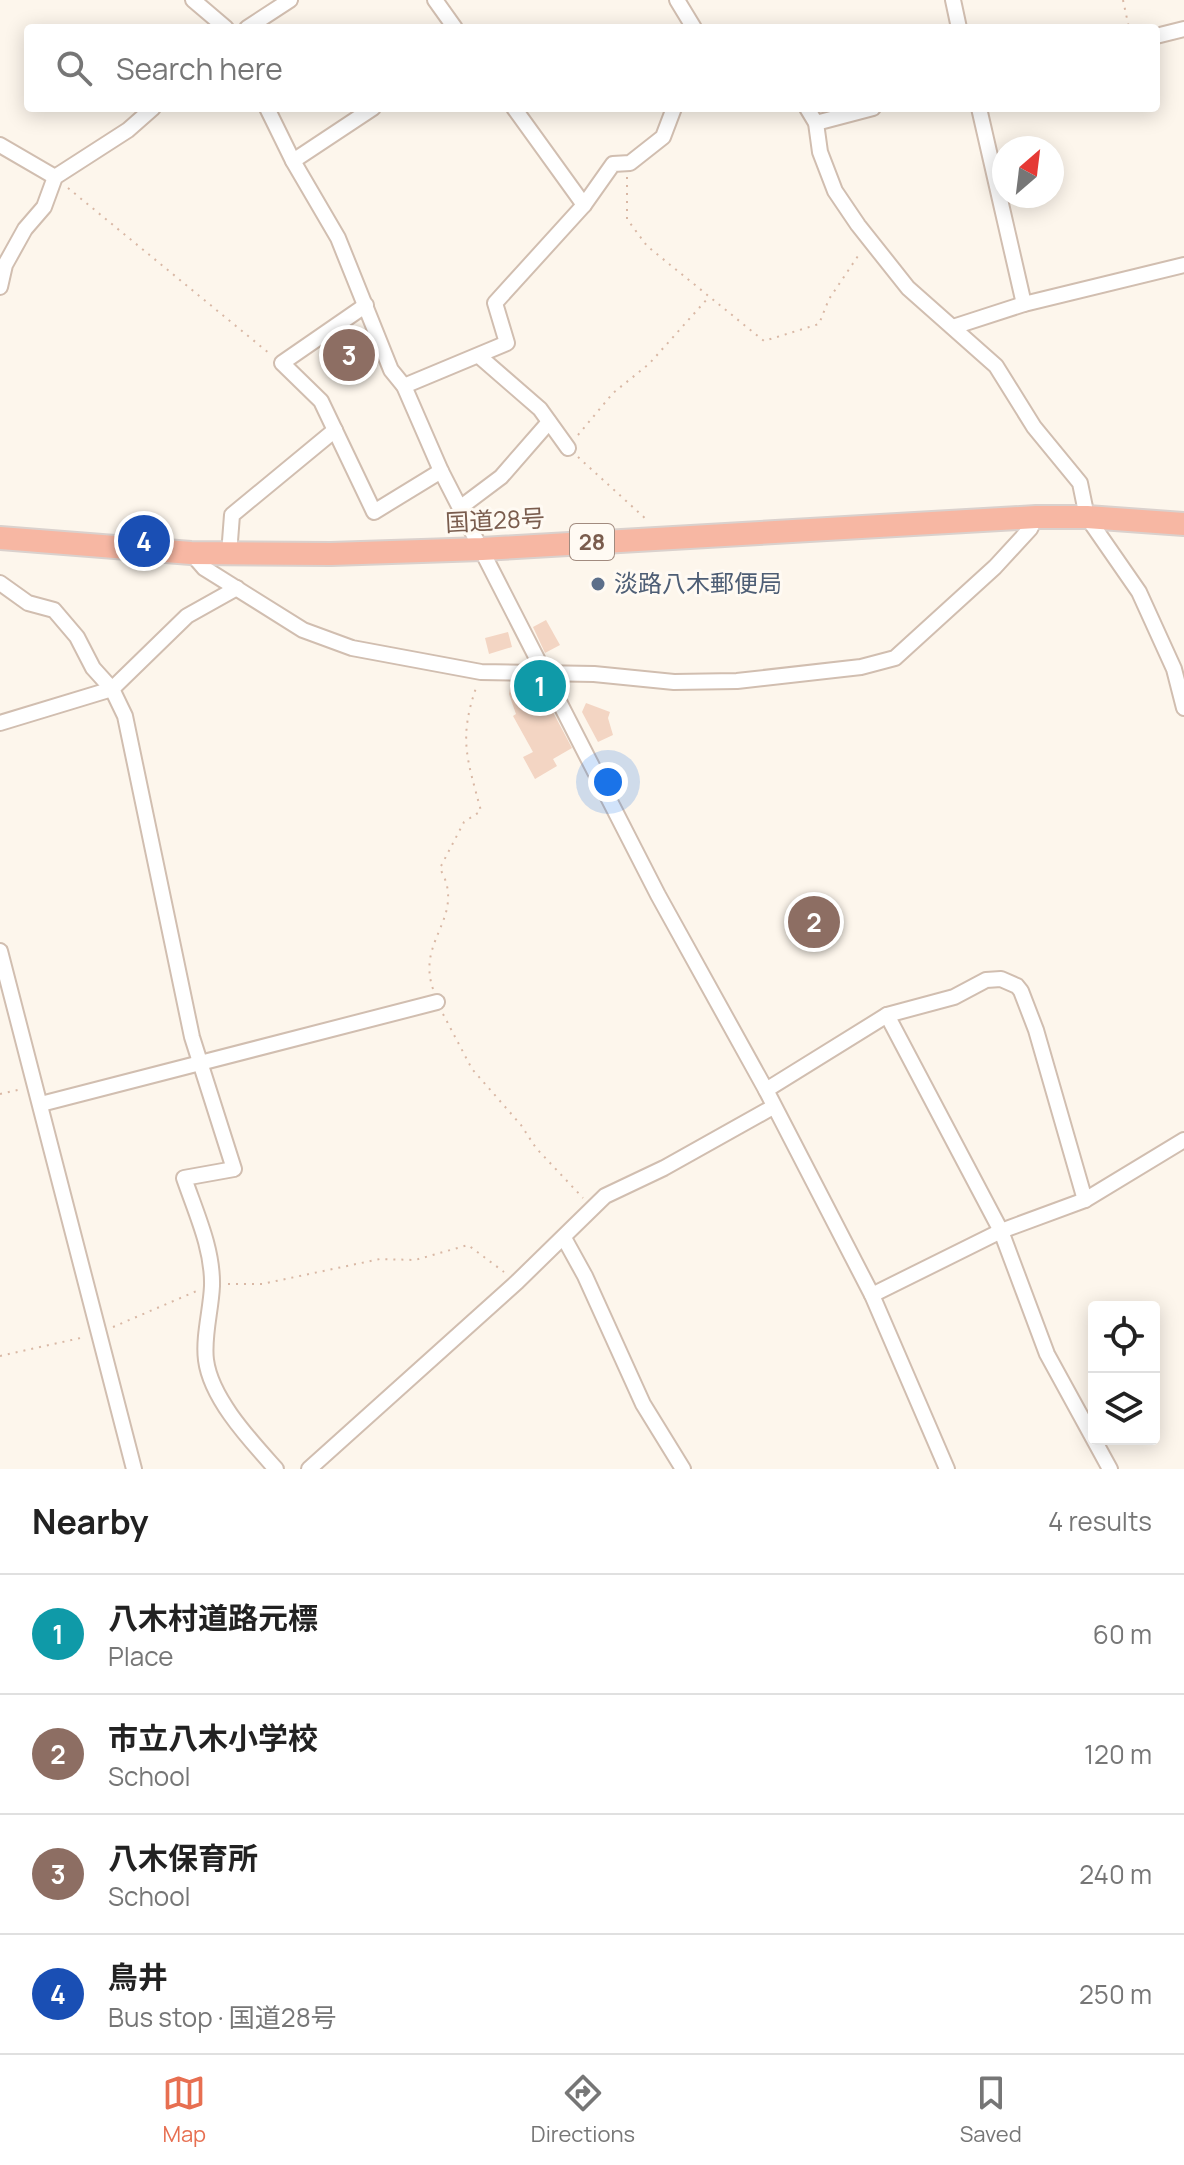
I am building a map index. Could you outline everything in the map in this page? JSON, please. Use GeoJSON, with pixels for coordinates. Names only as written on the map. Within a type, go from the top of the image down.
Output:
{"type":"FeatureCollection","features":[{"type":"Feature","properties":{"kind":"highway","name":"国道28号"},"geometry":{"type":"LineString","coordinates":[[0,538],[191,553],[331,554],[482,549],[1036,517],[1087,517],[1184,524]]}},
{"type":"Feature","properties":{"kind":"street"},"geometry":{"type":"LineString","coordinates":[[194,0],[221,24]]}},
{"type":"Feature","properties":{"kind":"street"},"geometry":{"type":"LineString","coordinates":[[253,24],[290,0]]}},
{"type":"Feature","properties":{"kind":"street"},"geometry":{"type":"LineString","coordinates":[[435,0],[452,24]]}},
{"type":"Feature","properties":{"kind":"street"},"geometry":{"type":"LineString","coordinates":[[677,0],[692,24]]}},
{"type":"Feature","properties":{"kind":"street"},"geometry":{"type":"LineString","coordinates":[[953,0],[958,24]]}},
{"type":"Feature","properties":{"kind":"street"},"geometry":{"type":"LineString","coordinates":[[1160,35],[1184,29]]}},
{"type":"Feature","properties":{"kind":"street"},"geometry":{"type":"LineString","coordinates":[[0,287],[5,265],[25,229],[44,207],[55,177],[128,130],[148,112]]}},
{"type":"Feature","properties":{"kind":"street"},"geometry":{"type":"LineString","coordinates":[[269,112],[293,161],[338,238],[391,370],[404,386],[441,471],[544,674],[658,895],[766,1090],[872,1295],[947,1469]]}},
{"type":"Feature","properties":{"kind":"street"},"geometry":{"type":"LineString","coordinates":[[293,161],[367,112]]}},
{"type":"Feature","properties":{"kind":"street"},"geometry":{"type":"LineString","coordinates":[[517,112],[584,205]]}},
{"type":"Feature","properties":{"kind":"street"},"geometry":{"type":"LineString","coordinates":[[404,386],[507,343],[495,303],[584,205],[613,164],[630,163],[663,137],[672,112]]}},
{"type":"Feature","properties":{"kind":"street"},"geometry":{"type":"LineString","coordinates":[[809,112],[816,123],[820,152],[835,191],[870,239],[908,288],[996,366],[1034,427],[1080,483],[1087,517],[1139,592],[1174,669],[1184,708]]}},
{"type":"Feature","properties":{"kind":"street"},"geometry":{"type":"LineString","coordinates":[[816,123],[858,112]]}},
{"type":"Feature","properties":{"kind":"street"},"geometry":{"type":"LineString","coordinates":[[980,112],[1024,304]]}},
{"type":"Feature","properties":{"kind":"street"},"geometry":{"type":"LineString","coordinates":[[0,145],[55,177]]}},
{"type":"Feature","properties":{"kind":"street"},"geometry":{"type":"LineString","coordinates":[[953,327],[1024,304],[1184,265]]}},
{"type":"Feature","properties":{"kind":"street"},"geometry":{"type":"LineString","coordinates":[[366,305],[282,363],[321,401],[374,512],[441,471]]}},
{"type":"Feature","properties":{"kind":"street"},"geometry":{"type":"LineString","coordinates":[[479,356],[540,409],[568,448]]}},
{"type":"Feature","properties":{"kind":"street"},"geometry":{"type":"LineString","coordinates":[[461,507],[501,477],[549,422]]}},
{"type":"Feature","properties":{"kind":"street"},"geometry":{"type":"LineString","coordinates":[[229,554],[232,515],[335,430]]}},
{"type":"Feature","properties":{"kind":"street"},"geometry":{"type":"LineString","coordinates":[[191,553],[204,568],[303,630],[352,648],[481,672],[594,674],[674,682],[737,681],[861,667],[895,658],[995,567],[1030,529],[1036,517]]}},
{"type":"Feature","properties":{"kind":"street"},"geometry":{"type":"LineString","coordinates":[[0,583],[28,603],[54,610],[77,637],[93,668],[112,689],[125,716],[198,1063],[234,1169],[184,1178],[208,1250],[212,1284],[206,1360],[213,1385],[238,1426],[276,1469]]}},
{"type":"Feature","properties":{"kind":"street"},"geometry":{"type":"LineString","coordinates":[[0,723],[112,689],[187,616],[237,588]]}},
{"type":"Feature","properties":{"kind":"street"},"geometry":{"type":"LineString","coordinates":[[0,951],[134,1469]]}},
{"type":"Feature","properties":{"kind":"street"},"geometry":{"type":"LineString","coordinates":[[766,1090],[887,1015],[954,997],[986,980],[1001,979],[1017,986],[1036,1030],[1085,1200]]}},
{"type":"Feature","properties":{"kind":"street"},"geometry":{"type":"LineString","coordinates":[[41,1104],[437,1002]]}},
{"type":"Feature","properties":{"kind":"street"},"geometry":{"type":"LineString","coordinates":[[887,1015],[1001,1231],[1047,1354],[1110,1469]]}},
{"type":"Feature","properties":{"kind":"street"},"geometry":{"type":"LineString","coordinates":[[309,1469],[517,1282],[605,1196],[664,1168],[773,1107]]}},
{"type":"Feature","properties":{"kind":"street"},"geometry":{"type":"LineString","coordinates":[[872,1295],[1001,1231],[1085,1200],[1184,1140]]}},
{"type":"Feature","properties":{"kind":"street"},"geometry":{"type":"LineString","coordinates":[[564,1238],[585,1276],[643,1404],[683,1469]]}},
{"type":"Feature","properties":{"kind":"path"},"geometry":{"type":"LineString","coordinates":[[1123,0],[1128,24]]}},
{"type":"Feature","properties":{"kind":"path"},"geometry":{"type":"LineString","coordinates":[[630,163],[625,185],[627,219],[647,246],[764,341],[819,324],[829,299],[870,239]]}},
{"type":"Feature","properties":{"kind":"path"},"geometry":{"type":"LineString","coordinates":[[55,177],[282,363]]}},
{"type":"Feature","properties":{"kind":"path"},"geometry":{"type":"LineString","coordinates":[[666,538],[568,448],[613,393],[649,364],[709,297]]}},
{"type":"Feature","properties":{"kind":"path"},"geometry":{"type":"LineString","coordinates":[[481,672],[465,724],[465,752],[481,811],[464,822],[440,868],[447,887],[447,907],[429,957],[429,976],[437,1002],[472,1069],[521,1125],[536,1148],[576,1189],[580,1198],[605,1196]]}},
{"type":"Feature","properties":{"kind":"path"},"geometry":{"type":"LineString","coordinates":[[0,1094],[36,1085]]}},
{"type":"Feature","properties":{"kind":"path"},"geometry":{"type":"LineString","coordinates":[[0,1356],[99,1334],[212,1284],[262,1284],[380,1259],[415,1260],[468,1245],[517,1282]]}},
{"type":"Feature","properties":{"kind":"building"},"geometry":{"type":"Polygon","coordinates":[[[546,620],[560,645],[545,653],[533,627],[546,620]]]}},
{"type":"Feature","properties":{"kind":"building"},"geometry":{"type":"Polygon","coordinates":[[[508,632],[512,647],[489,654],[485,638],[508,632]]]}},
{"type":"Feature","properties":{"kind":"building"},"geometry":{"type":"Polygon","coordinates":[[[511,683],[538,687],[535,704],[546,699],[572,748],[553,759],[557,766],[535,779],[523,757],[533,752],[513,716],[516,714],[509,694],[511,683]]]}},
{"type":"Feature","properties":{"kind":"building"},"geometry":{"type":"Polygon","coordinates":[[[586,703],[610,712],[608,718],[613,735],[598,742],[582,712],[586,703]]]}},
{"type":"Feature","properties":{"kind":"place","name":"八木保育所"},"geometry":{"type":"Point","coordinates":[349,355]}},
{"type":"Feature","properties":{"kind":"place","name":"鳥井"},"geometry":{"type":"Point","coordinates":[144,541]}},
{"type":"Feature","properties":{"kind":"place","name":"淡路八木郵便局"},"geometry":{"type":"Point","coordinates":[598,584]}},
{"type":"Feature","properties":{"kind":"place","name":"八木村道路元標"},"geometry":{"type":"Point","coordinates":[540,686]}},
{"type":"Feature","properties":{"kind":"place","name":"市立八木小学校"},"geometry":{"type":"Point","coordinates":[814,922]}}]}
